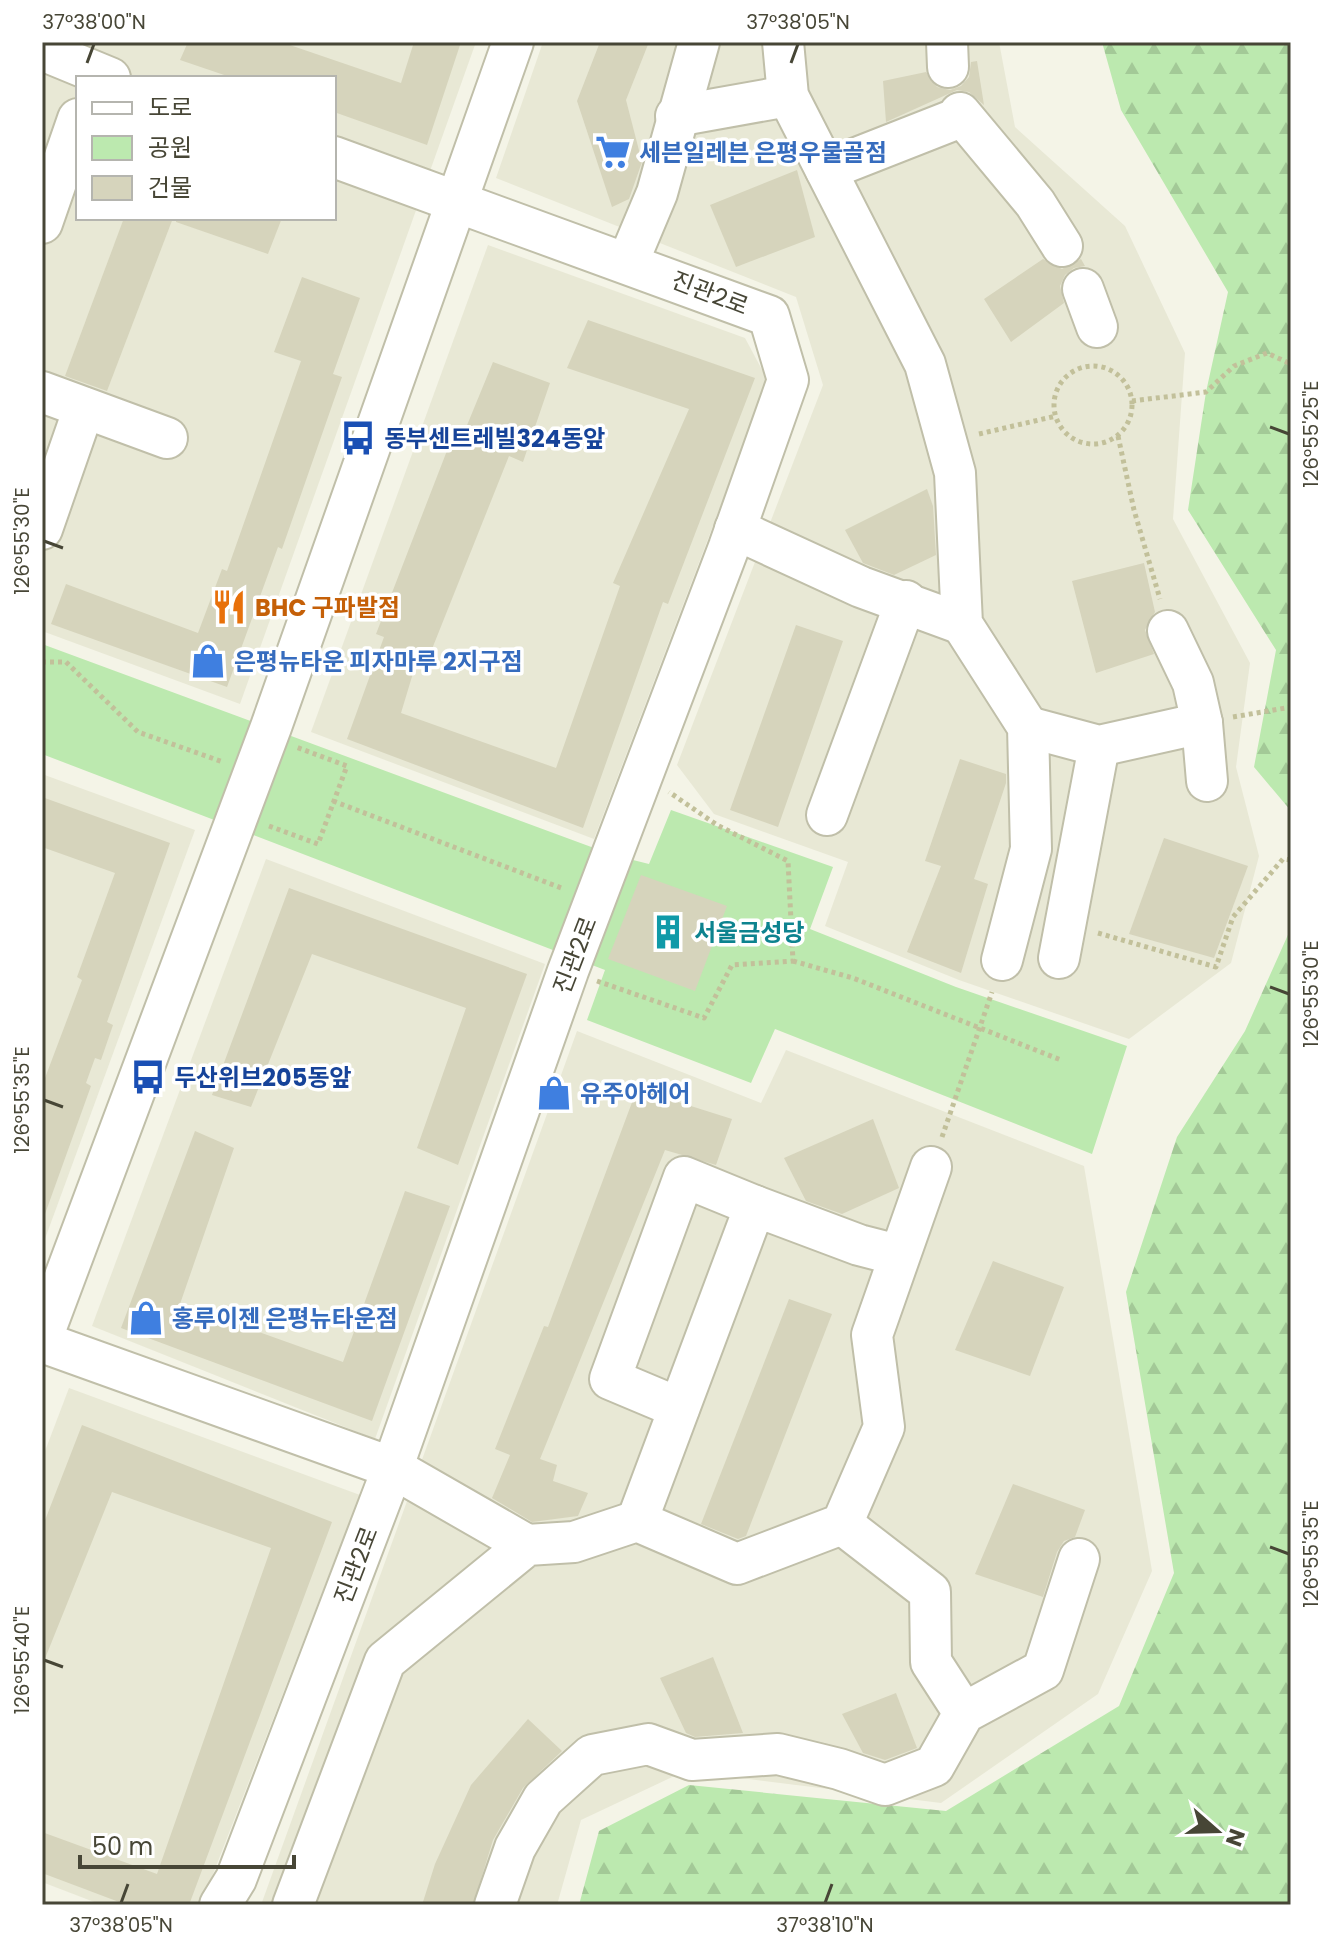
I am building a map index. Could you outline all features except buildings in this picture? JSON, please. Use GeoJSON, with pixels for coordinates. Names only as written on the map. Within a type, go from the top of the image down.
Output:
{"type":"FeatureCollection","features":[{"type":"Feature","properties":{"kind":"street"},"geometry":{"type":"LineString","coordinates":[[513,42],[271,727],[42,1340],[282,1410],[393,1468],[527,1545],[574,1542],[637,1521],[737,1564],[842,1524],[884,1427],[872,1335],[931,1167]]}},
{"type":"Feature","properties":{"kind":"street"},"geometry":{"type":"LineString","coordinates":[[628,262],[657,193],[699,42]]}},
{"type":"Feature","properties":{"kind":"street"},"geometry":{"type":"LineString","coordinates":[[783,42],[788,96],[925,364],[955,473],[962,624],[1028,727],[1031,849],[1002,960]]}},
{"type":"Feature","properties":{"kind":"street"},"geometry":{"type":"LineString","coordinates":[[42,50],[100,68]]}},
{"type":"Feature","properties":{"kind":"street"},"geometry":{"type":"LineString","coordinates":[[676,116],[788,96]]}},
{"type":"Feature","properties":{"kind":"street"},"geometry":{"type":"LineString","coordinates":[[826,170],[961,115],[1035,203],[1062,246]]}},
{"type":"Feature","properties":{"kind":"street"},"geometry":{"type":"LineString","coordinates":[[42,223],[76,125]]}},
{"type":"Feature","properties":{"kind":"street","name":"진관2로"},"geometry":{"type":"LineString","coordinates":[[220,1905],[236,1879],[393,1468],[568,971],[788,380],[769,316],[336,158]]}},
{"type":"Feature","properties":{"kind":"street"},"geometry":{"type":"LineString","coordinates":[[1083,289],[1097,327]]}},
{"type":"Feature","properties":{"kind":"street"},"geometry":{"type":"LineString","coordinates":[[42,392],[167,438]]}},
{"type":"Feature","properties":{"kind":"street"},"geometry":{"type":"LineString","coordinates":[[42,529],[84,408]]}},
{"type":"Feature","properties":{"kind":"street"},"geometry":{"type":"LineString","coordinates":[[735,529],[861,587],[962,624]]}},
{"type":"Feature","properties":{"kind":"street"},"geometry":{"type":"LineString","coordinates":[[827,815],[906,601]]}},
{"type":"Feature","properties":{"kind":"street"},"geometry":{"type":"LineString","coordinates":[[1168,631],[1193,683],[1202,723],[1207,781]]}},
{"type":"Feature","properties":{"kind":"street"},"geometry":{"type":"LineString","coordinates":[[1028,727],[1099,746],[1202,723]]}},
{"type":"Feature","properties":{"kind":"street"},"geometry":{"type":"LineString","coordinates":[[1063,940],[1099,746]]}},
{"type":"Feature","properties":{"kind":"street"},"geometry":{"type":"LineString","coordinates":[[679,1408],[610,1379],[684,1177],[859,1245],[898,1255]]}},
{"type":"Feature","properties":{"kind":"street"},"geometry":{"type":"LineString","coordinates":[[637,1521],[755,1206]]}},
{"type":"Feature","properties":{"kind":"street"},"geometry":{"type":"LineString","coordinates":[[842,1524],[930,1592],[931,1662],[964,1713]]}},
{"type":"Feature","properties":{"kind":"street"},"geometry":{"type":"LineString","coordinates":[[293,1905],[385,1661],[527,1545]]}},
{"type":"Feature","properties":{"kind":"street"},"geometry":{"type":"LineString","coordinates":[[495,1905],[515,1848],[543,1799],[592,1755],[648,1744],[692,1760],[778,1754],[839,1769],[885,1785],[934,1766],[964,1713],[1043,1670],[1079,1559]]}},
{"type":"Feature","properties":{"kind":"path"},"geometry":{"type":"LineString","coordinates":[[1132,401],[1206,392],[1234,366],[1267,353],[1291,364]]}},
{"type":"Feature","properties":{"kind":"path"},"geometry":{"type":"LineString","coordinates":[[1086,366],[1099,366],[1122,378],[1132,401],[1126,426],[1118,436],[1107,442],[1082,442],[1070,437],[1056,416],[1054,403],[1064,379],[1086,366]]}},
{"type":"Feature","properties":{"kind":"path"},"geometry":{"type":"LineString","coordinates":[[966,438],[1056,416]]}},
{"type":"Feature","properties":{"kind":"path"},"geometry":{"type":"LineString","coordinates":[[1118,436],[1168,631]]}},
{"type":"Feature","properties":{"kind":"path"},"geometry":{"type":"LineString","coordinates":[[42,662],[66,662],[138,732],[236,767]]}},
{"type":"Feature","properties":{"kind":"path"},"geometry":{"type":"LineString","coordinates":[[1202,723],[1291,707]]}},
{"type":"Feature","properties":{"kind":"path"},"geometry":{"type":"LineString","coordinates":[[260,823],[318,844],[347,766],[289,745]]}},
{"type":"Feature","properties":{"kind":"path"},"geometry":{"type":"LineString","coordinates":[[668,791],[717,825],[788,861],[793,961]]}},
{"type":"Feature","properties":{"kind":"path"},"geometry":{"type":"LineString","coordinates":[[333,801],[568,890]]}},
{"type":"Feature","properties":{"kind":"path"},"geometry":{"type":"LineString","coordinates":[[1063,940],[1216,967],[1233,917],[1283,859],[1291,860]]}},
{"type":"Feature","properties":{"kind":"path"},"geometry":{"type":"LineString","coordinates":[[931,1167],[1002,960]]}},
{"type":"Feature","properties":{"kind":"path"},"geometry":{"type":"LineString","coordinates":[[585,977],[704,1018],[732,965],[793,961],[853,978],[1061,1060]]}},
{"type":"Feature","properties":{"kind":"shaded area"},"geometry":{"type":"Polygon","coordinates":[[[42,42],[476,42],[240,704],[42,631],[42,42]]]}},
{"type":"Feature","properties":{"kind":"shaded area"},"geometry":{"type":"Polygon","coordinates":[[[543,42],[999,42],[1015,127],[1125,226],[1185,353],[1173,519],[1250,663],[1236,767],[1259,856],[1231,963],[1129,1039],[959,980],[825,926],[848,862],[714,814],[677,765],[823,385],[796,297],[496,178],[543,42]]]}},
{"type":"Feature","properties":{"kind":"shaded area"},"geometry":{"type":"Polygon","coordinates":[[[488,245],[745,338],[768,381],[594,839],[311,732],[488,245]]]}},
{"type":"Feature","properties":{"kind":"shaded area"},"geometry":{"type":"Polygon","coordinates":[[[42,774],[195,830],[42,1247],[42,774]]]}},
{"type":"Feature","properties":{"kind":"shaded area"},"geometry":{"type":"Polygon","coordinates":[[[266,859],[545,964],[375,1439],[92,1326],[266,859]]]}},
{"type":"Feature","properties":{"kind":"shaded area"},"geometry":{"type":"Polygon","coordinates":[[[577,1031],[761,1103],[786,1050],[1084,1166],[1152,1571],[1098,1694],[941,1803],[685,1771],[581,1820],[557,1905],[261,1905],[577,1031]]]}},
{"type":"Feature","properties":{"kind":"shaded area"},"geometry":{"type":"Polygon","coordinates":[[[69,1388],[360,1495],[201,1905],[102,1905],[42,1882],[42,1459],[69,1388]]]}},
{"type":"Feature","properties":{"kind":"green space"},"geometry":{"type":"Polygon","coordinates":[[[1102,42],[1291,42],[1291,811],[1254,767],[1276,650],[1188,510],[1206,392],[1228,292],[1121,110],[1102,42]]]}},
{"type":"Feature","properties":{"kind":"green space"},"geometry":{"type":"Polygon","coordinates":[[[42,644],[613,855],[649,864],[671,810],[833,867],[810,929],[956,987],[1127,1046],[1092,1154],[775,1029],[751,1083],[587,1020],[605,970],[42,754],[42,644]]]}},
{"type":"Feature","properties":{"kind":"green space"},"geometry":{"type":"Polygon","coordinates":[[[1291,928],[1291,1905],[579,1905],[599,1831],[689,1785],[946,1811],[1119,1706],[1174,1573],[1126,1292],[1177,1137],[1245,1031],[1291,928]]]}},
{"type":"Feature","properties":{"kind":"place","name":"세븐일레븐 은평우물골점"},"geometry":{"type":"Point","coordinates":[613,152]}},
{"type":"Feature","properties":{"kind":"place","name":"동부센트레빌324동앞"},"geometry":{"type":"Point","coordinates":[358,438]}},
{"type":"Feature","properties":{"kind":"place","name":"BHC 구파발점"},"geometry":{"type":"Point","coordinates":[229,607]}},
{"type":"Feature","properties":{"kind":"place","name":"은평뉴타운 피자마루 2지구점"},"geometry":{"type":"Point","coordinates":[208,661]}},
{"type":"Feature","properties":{"kind":"place","name":"서울금성당"},"geometry":{"type":"Point","coordinates":[668,932]}},
{"type":"Feature","properties":{"kind":"place","name":"두산위브205동앞"},"geometry":{"type":"Point","coordinates":[148,1077]}},
{"type":"Feature","properties":{"kind":"place","name":"유주아헤어"},"geometry":{"type":"Point","coordinates":[554,1093]}},
{"type":"Feature","properties":{"kind":"place","name":"홍루이젠 은평뉴타운점"},"geometry":{"type":"Point","coordinates":[146,1318]}}]}
